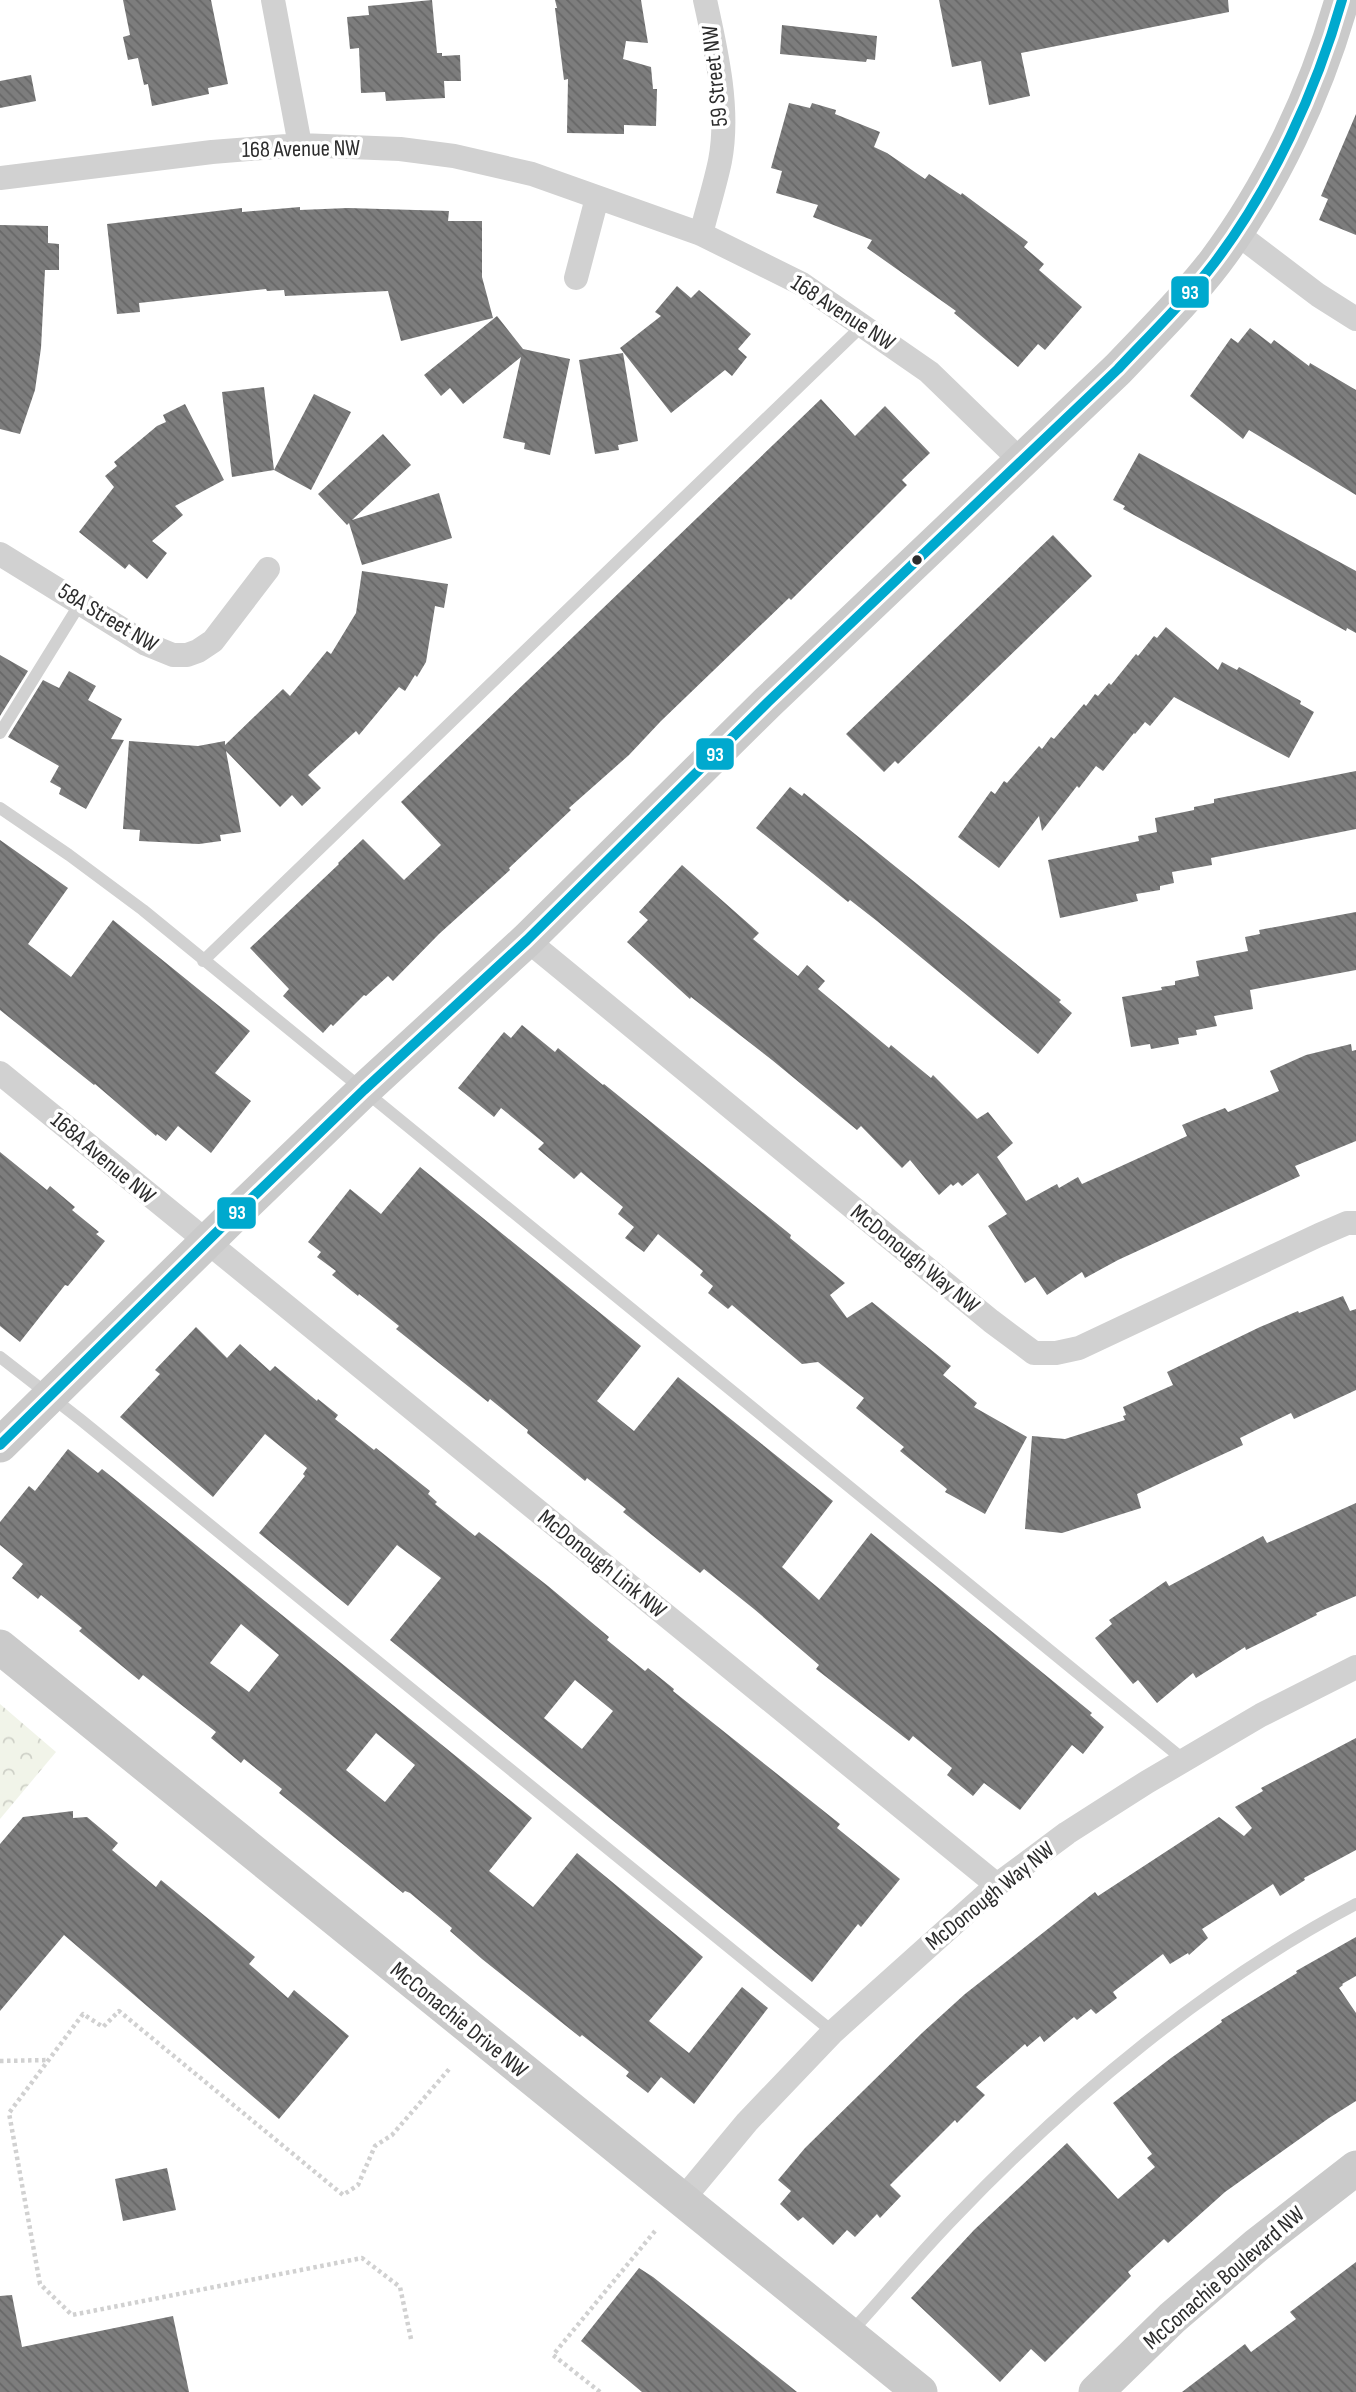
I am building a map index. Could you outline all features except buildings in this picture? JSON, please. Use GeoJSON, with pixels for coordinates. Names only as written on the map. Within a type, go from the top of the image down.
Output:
{"type":"FeatureCollection","features":[{"type":"Feature","properties":{"kind":"street"},"geometry":{"type":"LineString","coordinates":[[273,0],[300,145]]}},
{"type":"Feature","properties":{"kind":"street","name":"59 Street NW"},"geometry":{"type":"LineString","coordinates":[[701,234],[720,159],[722,105],[716,52],[705,0]]}},
{"type":"Feature","properties":{"kind":"street"},"geometry":{"type":"LineString","coordinates":[[0,1445],[206,1242],[364,1090],[527,940],[768,702],[1118,369],[1168,318],[1214,262],[1259,193],[1300,113],[1342,0]]}},
{"type":"Feature","properties":{"kind":"street","name":"168 Avenue NW"},"geometry":{"type":"LineString","coordinates":[[0,178],[212,152],[300,145],[400,149],[454,156],[532,174],[701,234],[802,284],[929,372],[1020,460]]}},
{"type":"Feature","properties":{"kind":"street"},"geometry":{"type":"LineString","coordinates":[[576,278],[597,198]]}},
{"type":"Feature","properties":{"kind":"street"},"geometry":{"type":"LineString","coordinates":[[1235,232],[1318,295],[1356,319]]}},
{"type":"Feature","properties":{"kind":"street","name":"58A Street NW"},"geometry":{"type":"LineString","coordinates":[[0,554],[146,644],[173,655],[187,655],[213,641],[268,569]]}},
{"type":"Feature","properties":{"kind":"street","name":"McDonough Way NW"},"geometry":{"type":"LineString","coordinates":[[527,940],[991,1321],[1034,1353],[1056,1353],[1079,1348],[1320,1235],[1347,1223],[1356,1223]]}},
{"type":"Feature","properties":{"kind":"street","name":"168A Avenue NW"},"geometry":{"type":"LineString","coordinates":[[0,1073],[206,1242]]}},
{"type":"Feature","properties":{"kind":"street","name":"McDonough Link NW"},"geometry":{"type":"LineString","coordinates":[[206,1242],[997,1885]]}},
{"type":"Feature","properties":{"kind":"street","name":"McConachie Drive NW"},"geometry":{"type":"LineString","coordinates":[[0,1647],[920,2392]]}},
{"type":"Feature","properties":{"kind":"street","name":"McDonough Way NW"},"geometry":{"type":"LineString","coordinates":[[683,2199],[747,2122],[833,2032],[997,1885],[1068,1833],[1184,1760],[1261,1715],[1356,1667]]}},
{"type":"Feature","properties":{"kind":"street","name":"McConachie Boulevard NW"},"geometry":{"type":"LineString","coordinates":[[1096,2392],[1172,2318],[1246,2254],[1356,2168]]}},
{"type":"Feature","properties":{"kind":"lane"},"geometry":{"type":"LineString","coordinates":[[203,961],[863,324]]}},
{"type":"Feature","properties":{"kind":"lane"},"geometry":{"type":"LineString","coordinates":[[0,733],[81,602]]}},
{"type":"Feature","properties":{"kind":"lane"},"geometry":{"type":"LineString","coordinates":[[0,808],[143,910],[1184,1760]]}},
{"type":"Feature","properties":{"kind":"lane"},"geometry":{"type":"LineString","coordinates":[[0,1356],[833,2032]]}},
{"type":"Feature","properties":{"kind":"lane"},"geometry":{"type":"LineString","coordinates":[[849,2335],[955,2217],[1033,2141],[1125,2060],[1225,1985],[1314,1926],[1356,1904]]}},
{"type":"Feature","properties":{"kind":"path"},"geometry":{"type":"LineString","coordinates":[[411,2339],[400,2287],[362,2258],[72,2315],[40,2284],[9,2113],[83,2014],[103,2027],[119,2011],[343,2195],[358,2185],[375,2146],[391,2135],[451,2067]]}},
{"type":"Feature","properties":{"kind":"path"},"geometry":{"type":"LineString","coordinates":[[0,2061],[50,2060]]}},
{"type":"Feature","properties":{"kind":"path"},"geometry":{"type":"LineString","coordinates":[[600,2392],[553,2355],[655,2231]]}},
{"type":"Feature","properties":{"kind":"green space"},"geometry":{"type":"Polygon","coordinates":[[[0,1704],[56,1752],[0,1819],[0,1704]]]}},
{"type":"Feature","properties":{"kind":"transit line","name":"93"},"geometry":{"type":"LineString","coordinates":[[0,1445],[364,1090],[527,940],[768,702],[1118,369],[1168,317],[1236,233],[1273,170],[1319,69],[1342,0]]}}]}
